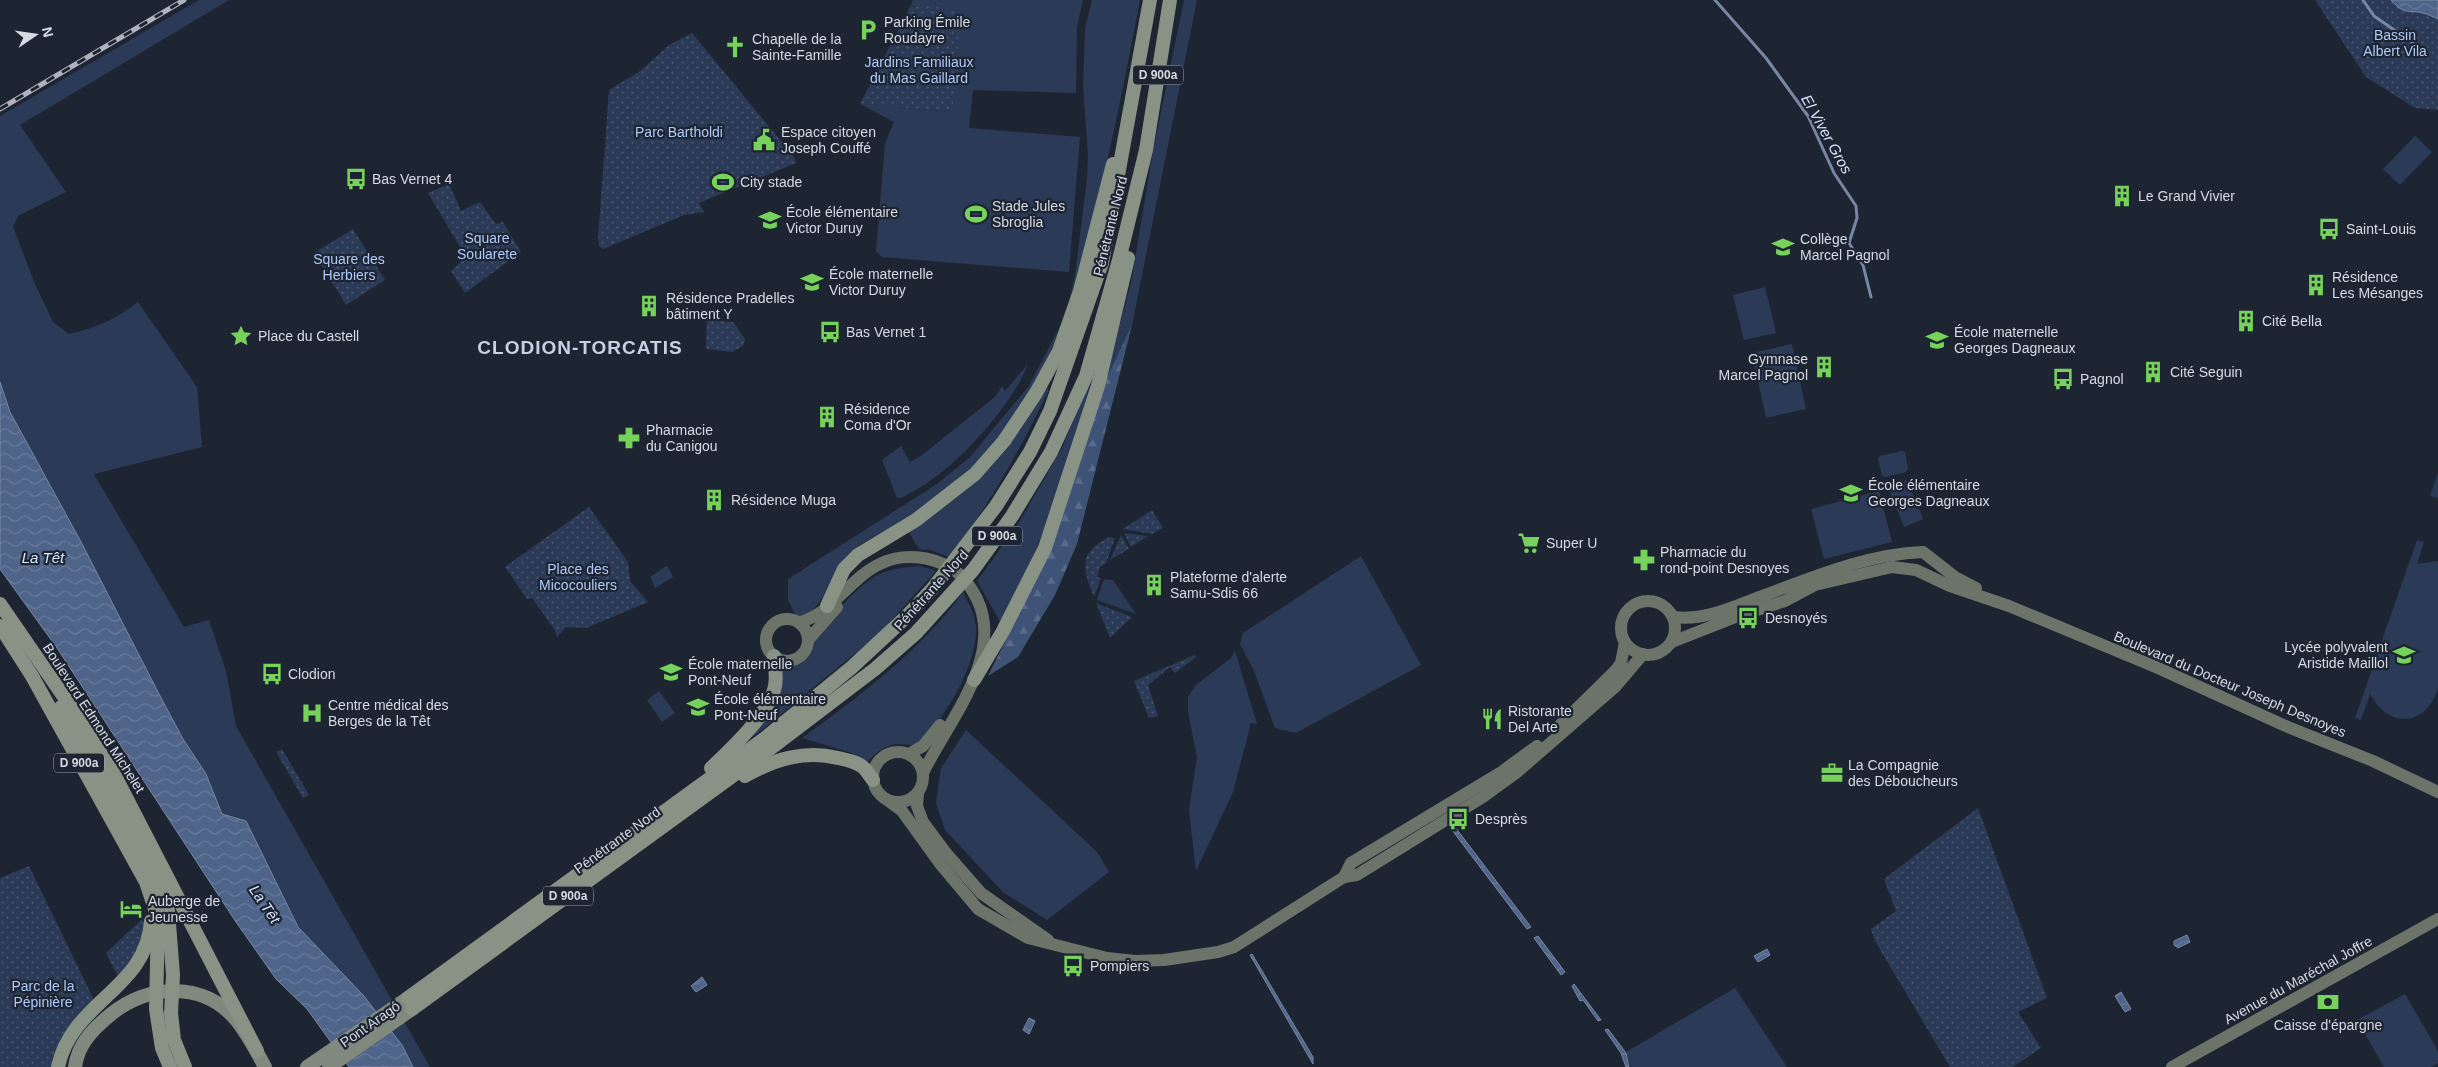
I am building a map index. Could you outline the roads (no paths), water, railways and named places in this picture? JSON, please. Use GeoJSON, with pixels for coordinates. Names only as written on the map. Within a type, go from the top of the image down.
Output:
{"type":"FeatureCollection","features":[{"type":"Feature","properties":{"kind":"highway","name":"Pénétrante Nord"},"geometry":{"type":"LineString","coordinates":[[410,1004],[682,805],[851,668],[906,617],[938,581],[996,506],[1030,452],[1050,411],[1102,263],[1150,0]]}},
{"type":"Feature","properties":{"kind":"highway","name":"Pénétrante Nord"},"geometry":{"type":"LineString","coordinates":[[682,805],[826,708],[896,651],[916,632],[973,570],[1012,516],[1051,452],[1086,376],[1119,260],[1146,150],[1170,0]]}},
{"type":"Feature","properties":{"kind":"highway"},"geometry":{"type":"LineString","coordinates":[[974,680],[1003,631],[1044,548],[1095,395],[1124,282],[1146,150],[1177,0]]}},
{"type":"Feature","properties":{"kind":"highway"},"geometry":{"type":"LineString","coordinates":[[828,606],[844,569],[858,555],[916,520],[975,474],[1004,441],[1059,351],[1080,291],[1147,18]]}},
{"type":"Feature","properties":{"kind":"highway"},"geometry":{"type":"LineString","coordinates":[[0,605],[39,668],[157,879],[168,910],[173,975],[171,1013],[174,1040],[185,1067]]}},
{"type":"Feature","properties":{"kind":"highway","name":"Boulevard Edmond Michelet"},"geometry":{"type":"LineString","coordinates":[[0,605],[114,774],[257,1051]]}},
{"type":"Feature","properties":{"kind":"highway","name":"D 900a"},"geometry":{"type":"LineString","coordinates":[[0,626],[32,676],[146,882],[158,918],[156,1009],[162,1048],[170,1067]]}},
{"type":"Feature","properties":{"kind":"highway"},"geometry":{"type":"LineString","coordinates":[[682,805],[764,709],[775,688],[774,656]]}},
{"type":"Feature","properties":{"kind":"highway"},"geometry":{"type":"LineString","coordinates":[[682,805],[758,769],[790,757],[807,754],[821,754],[850,760],[864,768],[874,780]]}},
{"type":"Feature","properties":{"kind":"highway"},"geometry":{"type":"LineString","coordinates":[[58,1067],[70,1037],[84,1017],[128,977],[148,943],[151,922],[145,895],[127,849]]}},
{"type":"Feature","properties":{"kind":"main road","name":"Boulevard du Docteur Joseph Desnoyes"},"geometry":{"type":"LineString","coordinates":[[1674,617],[1690,620],[1709,616],[1791,586],[1890,554],[1923,552],[1955,577],[2009,606]]}},
{"type":"Feature","properties":{"kind":"main road"},"geometry":{"type":"LineString","coordinates":[[921,560],[909,561],[875,571],[856,586],[809,639],[805,652],[796,659],[786,661],[774,656],[766,644],[767,633],[770,627],[785,618],[800,622],[812,620],[851,584],[882,562],[901,557],[921,560],[958,580],[978,607],[985,633],[983,653],[974,680],[923,773],[917,806],[923,822],[946,853],[982,893],[1056,945]]}},
{"type":"Feature","properties":{"kind":"main road","name":"Boulevard du Docteur Joseph Desnoyes"},"geometry":{"type":"LineString","coordinates":[[1851,577],[1870,566],[1898,560],[1918,564],[1936,561]]}},
{"type":"Feature","properties":{"kind":"main road","name":"Boulevard du Docteur Joseph Desnoyes"},"geometry":{"type":"LineString","coordinates":[[1672,642],[1694,632],[1774,604],[1815,585],[1892,567],[1916,570],[1950,586],[2009,606],[2373,761],[2438,792]]}},
{"type":"Feature","properties":{"kind":"main road"},"geometry":{"type":"LineString","coordinates":[[1774,604],[1786,594],[1791,586]]}},
{"type":"Feature","properties":{"kind":"main road"},"geometry":{"type":"LineString","coordinates":[[1344,877],[1351,863],[1492,778],[1541,743],[1621,663],[1625,642],[1622,622],[1625,613],[1636,603],[1650,600],[1658,602],[1664,605],[1674,617],[1676,626],[1672,642],[1662,651],[1643,654],[1630,648],[1625,642]]}},
{"type":"Feature","properties":{"kind":"main road"},"geometry":{"type":"LineString","coordinates":[[908,754],[923,746],[932,737],[954,706],[974,664],[980,634],[978,607]]}},
{"type":"Feature","properties":{"kind":"main road"},"geometry":{"type":"LineString","coordinates":[[800,622],[807,632],[809,639]]}},
{"type":"Feature","properties":{"kind":"main road"},"geometry":{"type":"LineString","coordinates":[[923,773],[918,762],[908,754],[896,752],[884,757],[875,767],[874,780],[878,791],[902,811],[941,865],[978,908],[1028,938],[1084,954],[1135,961],[1164,960],[1218,952],[1250,938],[1344,877],[1357,875],[1404,847],[1516,773],[1615,687],[1643,654]]}},
{"type":"Feature","properties":{"kind":"main road"},"geometry":{"type":"LineString","coordinates":[[886,799],[903,802],[918,793]]}},
{"type":"Feature","properties":{"kind":"main road","name":"Avenue du Maréchal Joffre"},"geometry":{"type":"LineString","coordinates":[[2172,1067],[2438,918]]}},
{"type":"Feature","properties":{"kind":"main road"},"geometry":{"type":"LineString","coordinates":[[75,1067],[76,1056],[91,1031],[118,1008],[135,998],[165,990],[197,994],[223,1007],[237,1021],[257,1051]]}},
{"type":"Feature","properties":{"kind":"main road","name":"Pont Aragó"},"geometry":{"type":"LineString","coordinates":[[307,1067],[410,1004]]}},
{"type":"Feature","properties":{"kind":"main road","name":"Pont Aragó"},"geometry":{"type":"LineString","coordinates":[[329,1067],[410,1004]]}},
{"type":"Feature","properties":{"kind":"main road","name":"Boulevard Edmond Michelet"},"geometry":{"type":"LineString","coordinates":[[257,1051],[265,1067]]}},
{"type":"Feature","properties":{"kind":"water"},"geometry":{"type":"Polygon","coordinates":[[[2391,0],[2438,0],[2438,19],[2425,13],[2403,10],[2391,0]]]}},
{"type":"Feature","properties":{"kind":"water","name":"La Têt"},"geometry":{"type":"Polygon","coordinates":[[[0,382],[10,412],[80,540],[183,739],[206,774],[222,814],[246,821],[298,927],[363,995],[402,1045],[413,1067],[349,1067],[307,1009],[276,979],[236,922],[57,648],[0,569],[0,382]]]}},
{"type":"Feature","properties":{"kind":"water"},"geometry":{"type":"Polygon","coordinates":[[[1455,827],[1531,927],[1527,929],[1452,830],[1455,827]]]}},
{"type":"Feature","properties":{"kind":"water"},"geometry":{"type":"Polygon","coordinates":[[[2187,935],[2190,942],[2178,948],[2174,945],[2174,941],[2187,935]]]}},
{"type":"Feature","properties":{"kind":"water"},"geometry":{"type":"Polygon","coordinates":[[[1538,936],[1565,972],[1561,975],[1534,938],[1538,936]]]}},
{"type":"Feature","properties":{"kind":"water"},"geometry":{"type":"Polygon","coordinates":[[[1767,949],[1770,955],[1758,962],[1754,956],[1767,949]]]}},
{"type":"Feature","properties":{"kind":"water"},"geometry":{"type":"Polygon","coordinates":[[[1252,954],[1313,1057],[1313,1064],[1250,955],[1252,954]]]}},
{"type":"Feature","properties":{"kind":"water"},"geometry":{"type":"Polygon","coordinates":[[[702,977],[707,985],[696,992],[691,986],[702,977]]]}},
{"type":"Feature","properties":{"kind":"water"},"geometry":{"type":"Polygon","coordinates":[[[1574,984],[1601,1020],[1598,1021],[1583,1000],[1580,1001],[1572,986],[1574,984]]]}},
{"type":"Feature","properties":{"kind":"water"},"geometry":{"type":"Polygon","coordinates":[[[2121,992],[2131,1009],[2125,1012],[2115,996],[2121,992]]]}},
{"type":"Feature","properties":{"kind":"water"},"geometry":{"type":"Polygon","coordinates":[[[1029,1018],[1035,1021],[1029,1034],[1023,1030],[1029,1018]]]}},
{"type":"Feature","properties":{"kind":"water"},"geometry":{"type":"Polygon","coordinates":[[[1608,1029],[1626,1053],[1629,1067],[1626,1067],[1621,1053],[1605,1030],[1608,1029]]]}},
{"type":"Feature","properties":{"kind":"waterway","name":"El Viver Gros"},"geometry":{"type":"LineString","coordinates":[[1715,0],[1766,58],[1808,116],[1834,173],[1856,206],[1857,218],[1849,243],[1863,265],[1871,297]]}},
{"type":"Feature","properties":{"kind":"waterway"},"geometry":{"type":"LineString","coordinates":[[2363,0],[2374,16],[2416,45]]}},
{"type":"Feature","properties":{"kind":"railway"},"geometry":{"type":"LineString","coordinates":[[0,109],[184,0]]}},
{"type":"Feature","properties":{"kind":"place","name":"Parking Émile Roudayre"},"geometry":{"type":"Point","coordinates":[868,30]}},
{"type":"Feature","properties":{"kind":"place","name":"Chapelle de la Sainte-Famille"},"geometry":{"type":"Point","coordinates":[735,47]}},
{"type":"Feature","properties":{"kind":"place","name":"Espace citoyen Joseph Couffé"},"geometry":{"type":"Point","coordinates":[764,140]}},
{"type":"Feature","properties":{"kind":"place","name":"Bas Vernet 4"},"geometry":{"type":"Point","coordinates":[356,179]}},
{"type":"Feature","properties":{"kind":"place","name":"City stade"},"geometry":{"type":"Point","coordinates":[723,182]}},
{"type":"Feature","properties":{"kind":"place","name":"Le Grand Vivier"},"geometry":{"type":"Point","coordinates":[2122,196]}},
{"type":"Feature","properties":{"kind":"place","name":"Stade Jules Sbroglia"},"geometry":{"type":"Point","coordinates":[976,214]}},
{"type":"Feature","properties":{"kind":"place","name":"École élémentaire Victor Duruy"},"geometry":{"type":"Point","coordinates":[770,220]}},
{"type":"Feature","properties":{"kind":"place","name":"Saint-Louis"},"geometry":{"type":"Point","coordinates":[2329,229]}},
{"type":"Feature","properties":{"kind":"place","name":"Collège Marcel Pagnol"},"geometry":{"type":"Point","coordinates":[1783,247]}},
{"type":"Feature","properties":{"kind":"place","name":"École maternelle Victor Duruy"},"geometry":{"type":"Point","coordinates":[812,282]}},
{"type":"Feature","properties":{"kind":"place","name":"Résidence Les Mésanges"},"geometry":{"type":"Point","coordinates":[2316,285]}},
{"type":"Feature","properties":{"kind":"place","name":"Résidence Pradelles bâtiment Y"},"geometry":{"type":"Point","coordinates":[649,306]}},
{"type":"Feature","properties":{"kind":"place","name":"Cité Bella"},"geometry":{"type":"Point","coordinates":[2246,321]}},
{"type":"Feature","properties":{"kind":"place","name":"Bas Vernet 1"},"geometry":{"type":"Point","coordinates":[830,332]}},
{"type":"Feature","properties":{"kind":"place","name":"Place du Castell"},"geometry":{"type":"Point","coordinates":[241,336]}},
{"type":"Feature","properties":{"kind":"place","name":"École maternelle Georges Dagneaux"},"geometry":{"type":"Point","coordinates":[1937,340]}},
{"type":"Feature","properties":{"kind":"place","name":"Gymnase Marcel Pagnol"},"geometry":{"type":"Point","coordinates":[1824,367]}},
{"type":"Feature","properties":{"kind":"place","name":"Cité Seguin"},"geometry":{"type":"Point","coordinates":[2153,372]}},
{"type":"Feature","properties":{"kind":"place","name":"Pagnol"},"geometry":{"type":"Point","coordinates":[2063,379]}},
{"type":"Feature","properties":{"kind":"place","name":"Résidence Coma d'Or"},"geometry":{"type":"Point","coordinates":[827,417]}},
{"type":"Feature","properties":{"kind":"place","name":"Pharmacie du Canigou"},"geometry":{"type":"Point","coordinates":[629,438]}},
{"type":"Feature","properties":{"kind":"place","name":"École élémentaire Georges Dagneaux"},"geometry":{"type":"Point","coordinates":[1851,493]}},
{"type":"Feature","properties":{"kind":"place","name":"Résidence Muga"},"geometry":{"type":"Point","coordinates":[714,500]}},
{"type":"Feature","properties":{"kind":"place","name":"Super U"},"geometry":{"type":"Point","coordinates":[1529,543]}},
{"type":"Feature","properties":{"kind":"place","name":"Pharmacie du rond-point Desnoyes"},"geometry":{"type":"Point","coordinates":[1644,560]}},
{"type":"Feature","properties":{"kind":"place","name":"Plateforme d'alerte Samu-Sdis 66"},"geometry":{"type":"Point","coordinates":[1154,585]}},
{"type":"Feature","properties":{"kind":"place","name":"Desnoyés"},"geometry":{"type":"Point","coordinates":[1748,618]}},
{"type":"Feature","properties":{"kind":"place","name":"Lycée polyvalent Aristide Maillol"},"geometry":{"type":"Point","coordinates":[2404,655]}},
{"type":"Feature","properties":{"kind":"place","name":"École maternelle Pont-Neuf"},"geometry":{"type":"Point","coordinates":[671,672]}},
{"type":"Feature","properties":{"kind":"place","name":"Clodion"},"geometry":{"type":"Point","coordinates":[272,674]}},
{"type":"Feature","properties":{"kind":"place","name":"École élémentaire Pont-Neuf"},"geometry":{"type":"Point","coordinates":[698,707]}},
{"type":"Feature","properties":{"kind":"place","name":"Centre médical des Berges de la Têt"},"geometry":{"type":"Point","coordinates":[312,713]}},
{"type":"Feature","properties":{"kind":"place","name":"Ristorante Del Arte"},"geometry":{"type":"Point","coordinates":[1492,719]}},
{"type":"Feature","properties":{"kind":"place","name":"La Compagnie des Déboucheurs"},"geometry":{"type":"Point","coordinates":[1832,773]}},
{"type":"Feature","properties":{"kind":"place","name":"Desprès"},"geometry":{"type":"Point","coordinates":[1458,819]}},
{"type":"Feature","properties":{"kind":"place","name":"Auberge de Jeunesse"},"geometry":{"type":"Point","coordinates":[131,909]}},
{"type":"Feature","properties":{"kind":"place","name":"Pompiers"},"geometry":{"type":"Point","coordinates":[1073,966]}},
{"type":"Feature","properties":{"kind":"place","name":"Caisse d'épargne"},"geometry":{"type":"Point","coordinates":[2328,1002]}},
{"type":"Feature","properties":{"kind":"district","name":"CLODION-TORCATIS"},"geometry":{"type":"Point","coordinates":[580,347]}},
{"type":"Feature","properties":{"kind":"park label","name":"Bassin Albert Vila"},"geometry":{"type":"Point","coordinates":[2395,43]}},
{"type":"Feature","properties":{"kind":"park label","name":"Jardins Familiaux du Mas Gaillard"},"geometry":{"type":"Point","coordinates":[919,70]}},
{"type":"Feature","properties":{"kind":"park label","name":"Parc Bartholdi"},"geometry":{"type":"Point","coordinates":[679,132]}},
{"type":"Feature","properties":{"kind":"park label","name":"Square Soularete"},"geometry":{"type":"Point","coordinates":[487,246]}},
{"type":"Feature","properties":{"kind":"park label","name":"Square des Herbiers"},"geometry":{"type":"Point","coordinates":[349,268]}},
{"type":"Feature","properties":{"kind":"park label","name":"Place des Micocouliers"},"geometry":{"type":"Point","coordinates":[578,578]}},
{"type":"Feature","properties":{"kind":"park label","name":"Parc de la Pépinière"},"geometry":{"type":"Point","coordinates":[43,994]}}]}
